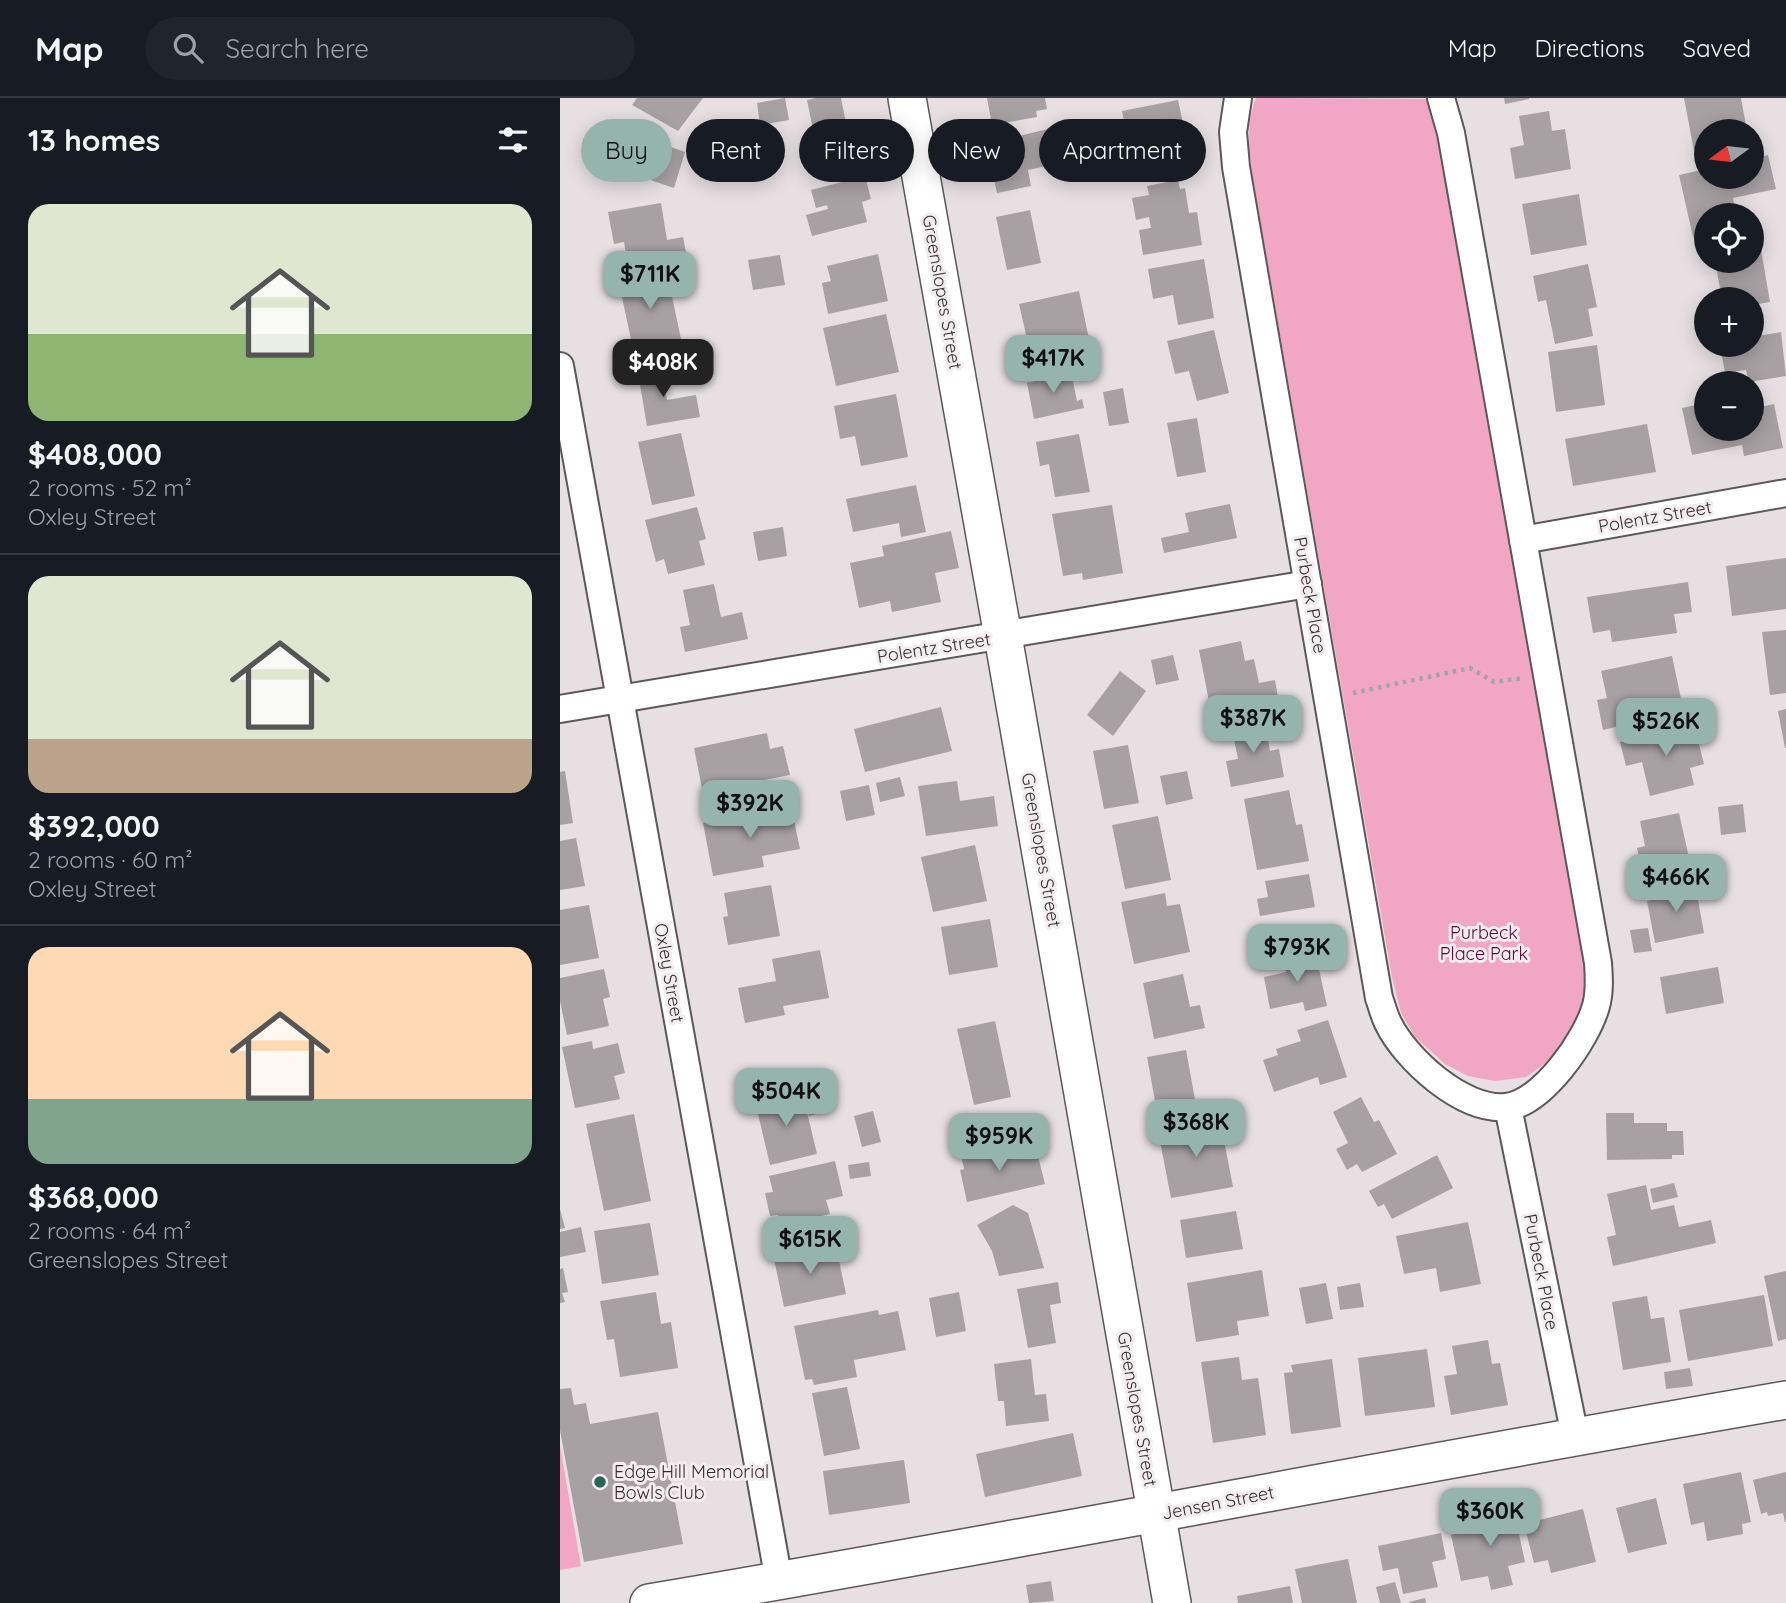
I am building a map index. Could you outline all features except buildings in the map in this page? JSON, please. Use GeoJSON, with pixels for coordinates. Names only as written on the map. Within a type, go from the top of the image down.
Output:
{"type":"FeatureCollection","features":[{"type":"Feature","properties":{"kind":"street","name":"Greenslopes Street"},"geometry":{"type":"LineString","coordinates":[[907,98],[1172,1603]]}},
{"type":"Feature","properties":{"kind":"street","name":"Purbeck Place"},"geometry":{"type":"LineString","coordinates":[[1238,98],[1233,132],[1236,167],[1379,998],[1388,1024],[1422,1068],[1444,1086],[1489,1107],[1508,1107],[1575,1436]]}},
{"type":"Feature","properties":{"kind":"street"},"geometry":{"type":"LineString","coordinates":[[1441,98],[1451,133],[1598,963],[1596,1006],[1571,1055],[1547,1084],[1527,1100],[1508,1107]]}},
{"type":"Feature","properties":{"kind":"street","name":"Oxley Street"},"geometry":{"type":"LineString","coordinates":[[560,366],[779,1581]]}},
{"type":"Feature","properties":{"kind":"street","name":"Polentz Street"},"geometry":{"type":"LineString","coordinates":[[1523,540],[1786,493]]}},
{"type":"Feature","properties":{"kind":"street","name":"Polentz Street"},"geometry":{"type":"LineString","coordinates":[[560,709],[1308,584]]}},
{"type":"Feature","properties":{"kind":"street","name":"Jensen Street"},"geometry":{"type":"LineString","coordinates":[[649,1603],[1786,1400]]}},
{"type":"Feature","properties":{"kind":"path"},"geometry":{"type":"LineString","coordinates":[[1328,698],[1470,668],[1494,682],[1546,674]]}},
{"type":"Feature","properties":{"kind":"green space","name":"Purbeck Place Park"},"geometry":{"type":"Polygon","coordinates":[[[1256,98],[1427,99],[1438,141],[1587,976],[1583,1008],[1571,1035],[1551,1059],[1526,1077],[1495,1081],[1468,1076],[1445,1064],[1415,1037],[1401,1013],[1392,977],[1252,175],[1249,145],[1256,98]]]}},
{"type":"Feature","properties":{"kind":"green space"},"geometry":{"type":"Polygon","coordinates":[[[560,1446],[581,1566],[560,1570],[560,1446]]]}},
{"type":"Feature","properties":{"kind":"place","name":"Edge Hill Memorial Bowls Club"},"geometry":{"type":"Point","coordinates":[600,1482]}}]}
